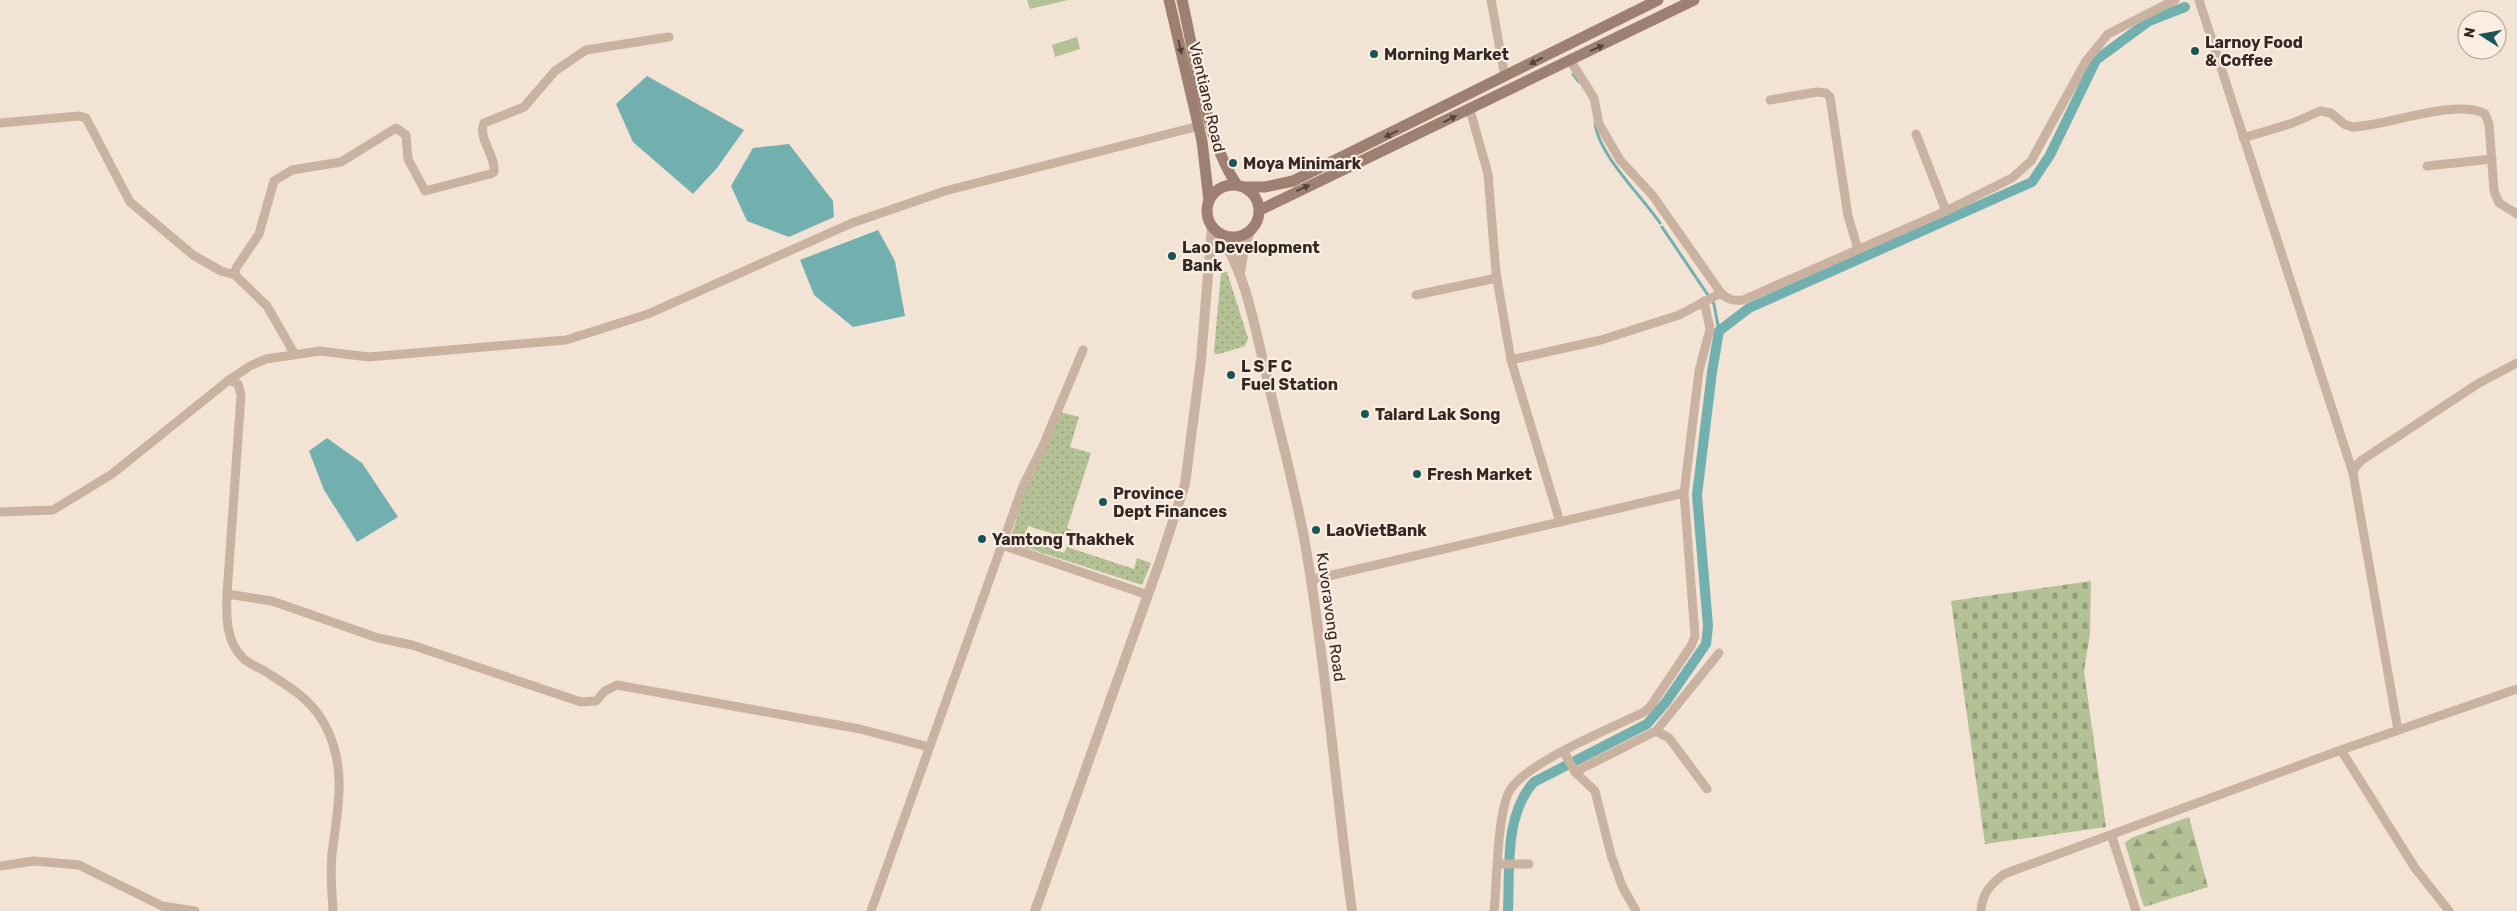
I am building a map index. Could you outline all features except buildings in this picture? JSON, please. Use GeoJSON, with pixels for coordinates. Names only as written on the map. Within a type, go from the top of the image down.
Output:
{"type":"FeatureCollection","features":[{"type":"Feature","properties":{"kind":"main road","name":"Vientiane Road"},"geometry":{"type":"LineString","coordinates":[[1169,0],[1198,126],[1207,175],[1209,201]]}},
{"type":"Feature","properties":{"kind":"main road"},"geometry":{"type":"LineString","coordinates":[[1182,0],[1212,132],[1221,157],[1241,186],[1255,196],[1260,210],[1256,224],[1251,230],[1239,237],[1232,238],[1216,230],[1207,210],[1209,201],[1220,188],[1241,186],[1265,188],[1293,181],[1658,0]]}},
{"type":"Feature","properties":{"kind":"main road"},"geometry":{"type":"LineString","coordinates":[[1260,210],[1694,0]]}},
{"type":"Feature","properties":{"kind":"street"},"geometry":{"type":"LineString","coordinates":[[1491,0],[1505,77]]}},
{"type":"Feature","properties":{"kind":"street"},"geometry":{"type":"LineString","coordinates":[[1570,60],[1594,98],[1599,124],[1620,160],[1654,196],[1721,293],[1731,300],[1743,300],[1946,211],[2012,178],[2031,161],[2062,108],[2086,61],[2108,34],[2176,0]]}},
{"type":"Feature","properties":{"kind":"street"},"geometry":{"type":"LineString","coordinates":[[2199,0],[2354,473],[2398,730]]}},
{"type":"Feature","properties":{"kind":"street"},"geometry":{"type":"LineString","coordinates":[[235,275],[236,268],[259,234],[270,188],[274,181],[284,173],[341,162],[396,128],[403,131],[407,138],[408,158],[425,191],[490,174],[494,172],[495,165],[482,130],[484,123],[524,107],[555,71],[586,50],[669,37]]}},
{"type":"Feature","properties":{"kind":"street"},"geometry":{"type":"LineString","coordinates":[[1770,100],[1818,92],[1826,93],[1830,97],[1848,216],[1858,249]]}},
{"type":"Feature","properties":{"kind":"street"},"geometry":{"type":"LineString","coordinates":[[2243,138],[2292,123],[2320,111],[2331,113],[2352,128],[2457,109],[2476,109],[2485,114],[2489,124],[2494,191],[2499,203],[2517,214]]}},
{"type":"Feature","properties":{"kind":"street"},"geometry":{"type":"LineString","coordinates":[[1470,110],[1488,174],[1497,278],[1511,360],[1560,522]]}},
{"type":"Feature","properties":{"kind":"street"},"geometry":{"type":"LineString","coordinates":[[0,123],[79,116],[86,118],[130,202],[193,255],[222,271],[235,275],[267,306],[294,353]]}},
{"type":"Feature","properties":{"kind":"street"},"geometry":{"type":"LineString","coordinates":[[0,512],[53,510],[112,474],[229,380],[258,362],[294,353],[320,351],[370,357],[566,340],[648,314],[852,223],[945,191],[1198,126]]}},
{"type":"Feature","properties":{"kind":"street"},"geometry":{"type":"LineString","coordinates":[[1916,134],[1946,211]]}},
{"type":"Feature","properties":{"kind":"street"},"geometry":{"type":"LineString","coordinates":[[2427,166],[2492,159]]}},
{"type":"Feature","properties":{"kind":"street"},"geometry":{"type":"LineString","coordinates":[[1216,230],[1230,250],[1240,273]]}},
{"type":"Feature","properties":{"kind":"street"},"geometry":{"type":"LineString","coordinates":[[1035,911],[1148,595],[1185,484],[1216,230]]}},
{"type":"Feature","properties":{"kind":"street"},"geometry":{"type":"LineString","coordinates":[[1240,273],[1244,249],[1251,230]]}},
{"type":"Feature","properties":{"kind":"street","name":"Kuvoravong Road"},"geometry":{"type":"LineString","coordinates":[[1240,273],[1271,396],[1305,545],[1323,662],[1336,792],[1352,911]]}},
{"type":"Feature","properties":{"kind":"street"},"geometry":{"type":"LineString","coordinates":[[1416,295],[1497,278]]}},
{"type":"Feature","properties":{"kind":"street"},"geometry":{"type":"LineString","coordinates":[[1511,360],[1601,340],[1679,315],[1721,293]]}},
{"type":"Feature","properties":{"kind":"street"},"geometry":{"type":"LineString","coordinates":[[1494,911],[1500,825],[1509,791],[1523,775],[1644,712],[1650,707],[1691,646],[1696,626],[1684,493],[1699,371],[1710,329],[1704,301]]}},
{"type":"Feature","properties":{"kind":"street"},"geometry":{"type":"LineString","coordinates":[[871,911],[1023,486],[1043,446],[1083,350]]}},
{"type":"Feature","properties":{"kind":"street"},"geometry":{"type":"LineString","coordinates":[[2354,473],[2356,466],[2362,460],[2479,383],[2517,362]]}},
{"type":"Feature","properties":{"kind":"street"},"geometry":{"type":"LineString","coordinates":[[229,380],[238,384],[241,396],[226,594],[226,616],[229,633],[244,659],[304,696],[317,712],[329,732],[337,763],[341,794],[332,855],[333,911]]}},
{"type":"Feature","properties":{"kind":"street"},"geometry":{"type":"LineString","coordinates":[[1311,580],[1684,493]]}},
{"type":"Feature","properties":{"kind":"street"},"geometry":{"type":"LineString","coordinates":[[1002,545],[1148,595]]}},
{"type":"Feature","properties":{"kind":"street"},"geometry":{"type":"LineString","coordinates":[[226,594],[285,606],[378,638],[412,645],[581,702],[596,701],[608,689],[617,685],[860,729],[929,746]]}},
{"type":"Feature","properties":{"kind":"street"},"geometry":{"type":"LineString","coordinates":[[1575,772],[1656,732],[1719,653]]}},
{"type":"Feature","properties":{"kind":"street"},"geometry":{"type":"LineString","coordinates":[[1981,911],[1987,890],[2004,874],[2112,836],[2341,750],[2517,689]]}},
{"type":"Feature","properties":{"kind":"street"},"geometry":{"type":"LineString","coordinates":[[1656,732],[1669,738],[1706,789]]}},
{"type":"Feature","properties":{"kind":"street"},"geometry":{"type":"LineString","coordinates":[[2341,750],[2414,868],[2449,911]]}},
{"type":"Feature","properties":{"kind":"street"},"geometry":{"type":"LineString","coordinates":[[1564,752],[1575,772],[1595,790],[1611,855],[1622,886],[1636,911]]}},
{"type":"Feature","properties":{"kind":"street"},"geometry":{"type":"LineString","coordinates":[[2112,836],[2136,911]]}},
{"type":"Feature","properties":{"kind":"street"},"geometry":{"type":"LineString","coordinates":[[0,866],[34,861],[79,865],[162,906],[195,911]]}},
{"type":"Feature","properties":{"kind":"street"},"geometry":{"type":"LineString","coordinates":[[1498,864],[1529,864]]}},
{"type":"Feature","properties":{"kind":"green space"},"geometry":{"type":"Polygon","coordinates":[[[1027,0],[1068,0],[1030,9],[1027,0]]]}},
{"type":"Feature","properties":{"kind":"green space"},"geometry":{"type":"Polygon","coordinates":[[[1077,37],[1080,49],[1055,57],[1052,45],[1077,37]]]}},
{"type":"Feature","properties":{"kind":"green space"},"geometry":{"type":"Polygon","coordinates":[[[1223,271],[1227,272],[1248,338],[1245,346],[1215,354],[1221,273],[1223,271]]]}},
{"type":"Feature","properties":{"kind":"green space"},"geometry":{"type":"Polygon","coordinates":[[[1060,412],[1079,417],[1070,447],[1091,453],[1067,528],[1073,531],[1070,539],[1028,526],[1024,539],[1064,553],[1067,547],[1134,569],[1137,558],[1151,563],[1142,585],[1011,543],[1010,540],[1026,487],[1060,412]]]}},
{"type":"Feature","properties":{"kind":"green space"},"geometry":{"type":"Polygon","coordinates":[[[2091,581],[2090,634],[2084,671],[2106,827],[1985,844],[1951,601],[2091,581]]]}},
{"type":"Feature","properties":{"kind":"green space"},"geometry":{"type":"Polygon","coordinates":[[[2189,817],[2208,887],[2144,907],[2125,843],[2131,838],[2189,817]]]}},
{"type":"Feature","properties":{"kind":"water"},"geometry":{"type":"Polygon","coordinates":[[[647,76],[744,130],[717,168],[693,194],[633,142],[616,104],[647,76]]]}},
{"type":"Feature","properties":{"kind":"water"},"geometry":{"type":"Polygon","coordinates":[[[789,144],[833,201],[834,217],[789,237],[747,221],[731,186],[753,148],[789,144]]]}},
{"type":"Feature","properties":{"kind":"water"},"geometry":{"type":"Polygon","coordinates":[[[878,230],[895,261],[905,316],[853,327],[814,295],[800,260],[878,230]]]}},
{"type":"Feature","properties":{"kind":"water"},"geometry":{"type":"Polygon","coordinates":[[[327,438],[362,463],[398,517],[357,542],[324,490],[309,451],[327,438]]]}},
{"type":"Feature","properties":{"kind":"waterway"},"geometry":{"type":"LineString","coordinates":[[1508,911],[1510,843],[1513,826],[1524,795],[1534,782],[1647,724],[1666,702],[1706,644],[1708,626],[1697,495],[1719,331],[1749,308],[2032,182],[2050,155],[2096,60],[2149,21],[2185,7]]}},
{"type":"Feature","properties":{"kind":"waterway"},"geometry":{"type":"LineString","coordinates":[[1573,74],[1579,82]]}},
{"type":"Feature","properties":{"kind":"waterway"},"geometry":{"type":"LineString","coordinates":[[1595,124],[1598,137],[1613,162],[1660,223]]}},
{"type":"Feature","properties":{"kind":"waterway"},"geometry":{"type":"LineString","coordinates":[[1662,227],[1714,304],[1719,331]]}},
{"type":"Feature","properties":{"kind":"place","name":"Larnoy Food & Coffee"},"geometry":{"type":"Point","coordinates":[2195,51]}},
{"type":"Feature","properties":{"kind":"place","name":"Morning Market"},"geometry":{"type":"Point","coordinates":[1374,54]}},
{"type":"Feature","properties":{"kind":"place","name":"Moya Minimark"},"geometry":{"type":"Point","coordinates":[1233,163]}},
{"type":"Feature","properties":{"kind":"place","name":"Lao Development Bank"},"geometry":{"type":"Point","coordinates":[1172,256]}},
{"type":"Feature","properties":{"kind":"place","name":"L S F C Fuel Station"},"geometry":{"type":"Point","coordinates":[1231,375]}},
{"type":"Feature","properties":{"kind":"place","name":"Talard Lak Song"},"geometry":{"type":"Point","coordinates":[1365,414]}},
{"type":"Feature","properties":{"kind":"place","name":"Fresh Market"},"geometry":{"type":"Point","coordinates":[1417,474]}},
{"type":"Feature","properties":{"kind":"place","name":"Province Dept Finances"},"geometry":{"type":"Point","coordinates":[1103,502]}},
{"type":"Feature","properties":{"kind":"place","name":"LaoVietBank"},"geometry":{"type":"Point","coordinates":[1316,530]}},
{"type":"Feature","properties":{"kind":"place","name":"Yamtong Thakhek"},"geometry":{"type":"Point","coordinates":[982,539]}}]}
